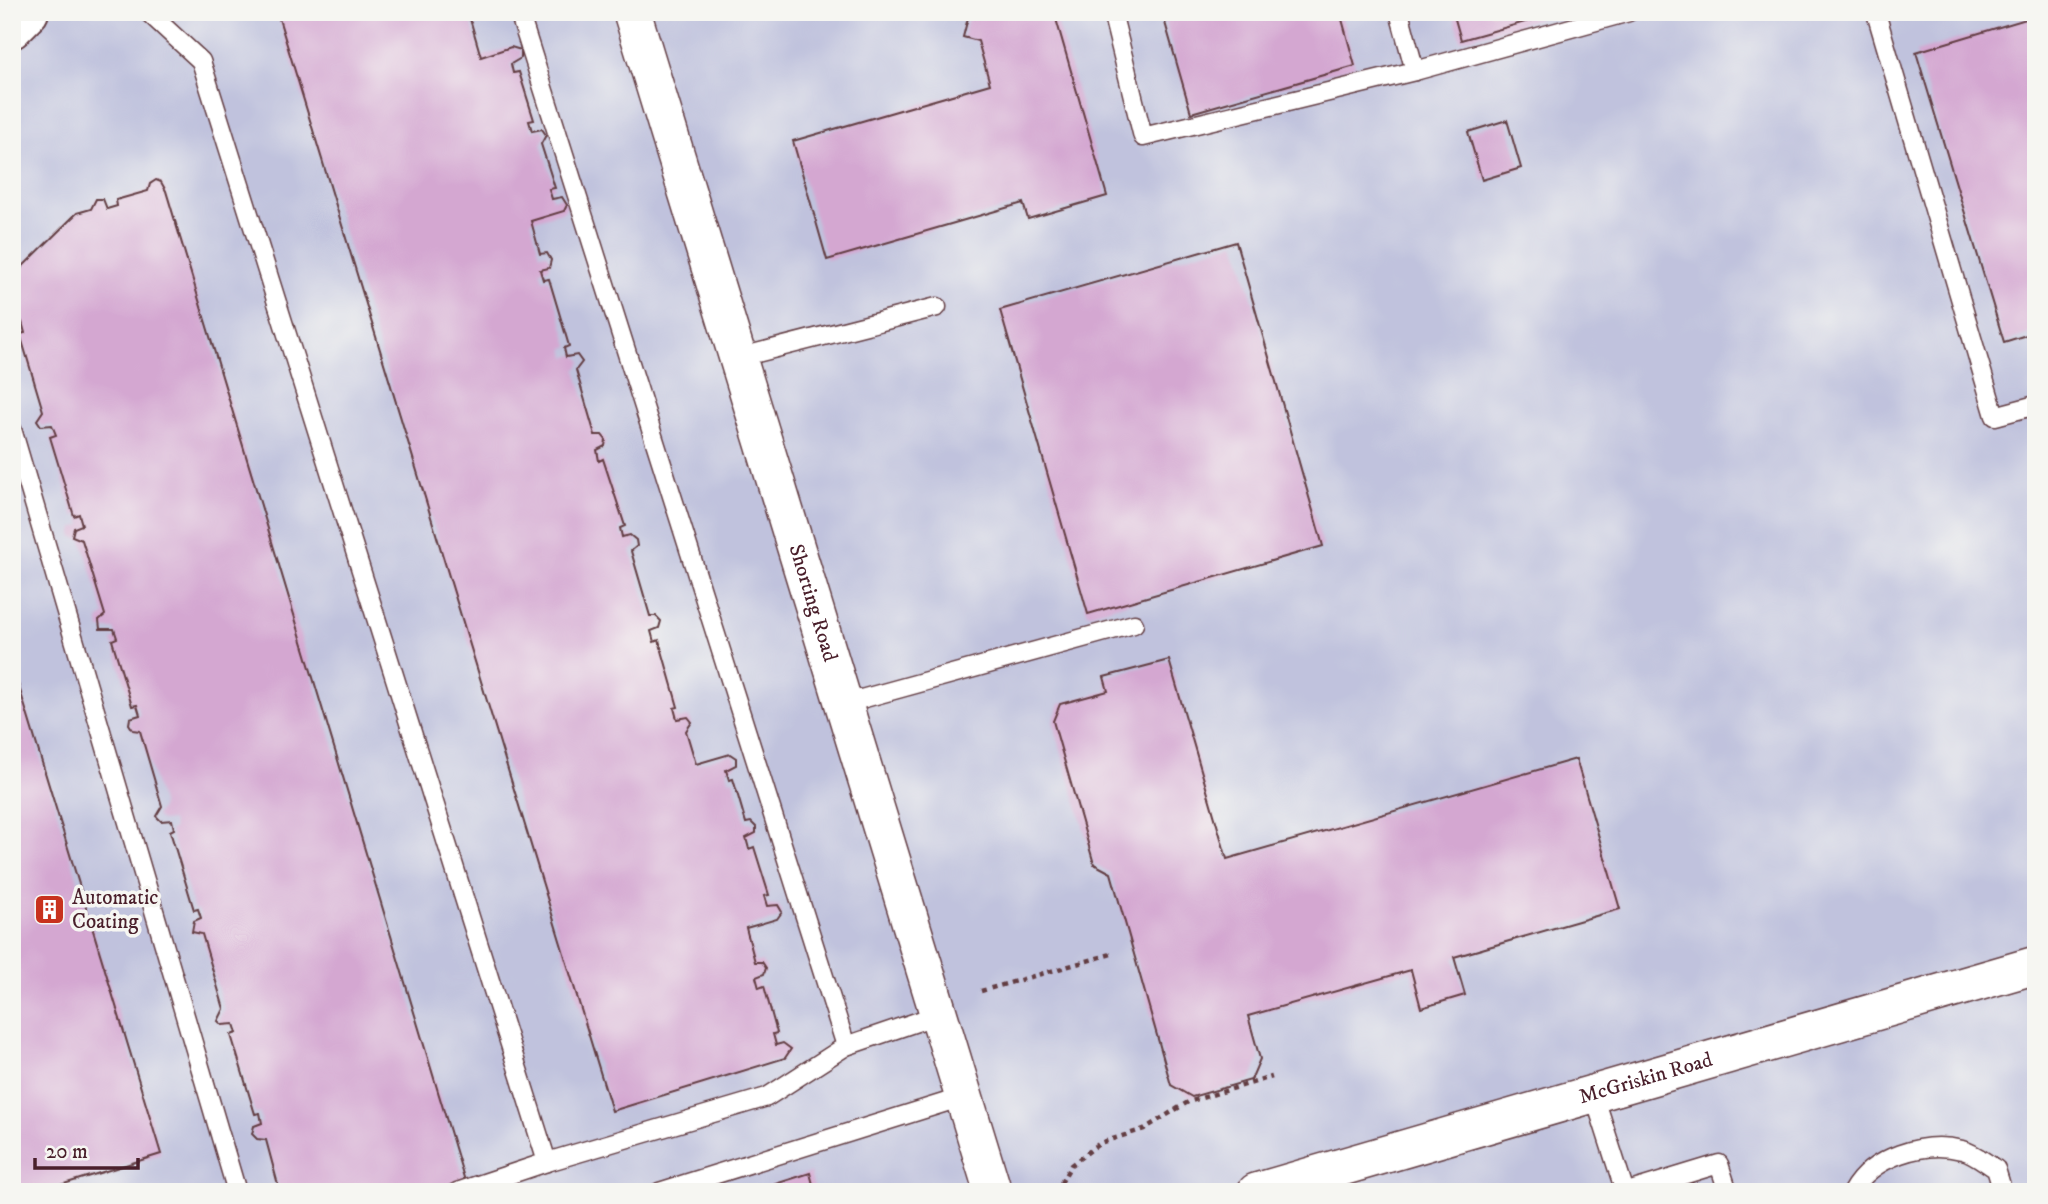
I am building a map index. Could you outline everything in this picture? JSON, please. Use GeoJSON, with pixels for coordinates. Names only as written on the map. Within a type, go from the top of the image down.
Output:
{"type":"FeatureCollection","features":[{"type":"Feature","properties":{"kind":"street"},"geometry":{"type":"LineString","coordinates":[[12,29],[29,12]]}},
{"type":"Feature","properties":{"kind":"street","name":"Shorting Road"},"geometry":{"type":"LineString","coordinates":[[632,12],[843,704],[966,1096],[993,1192]]}},
{"type":"Feature","properties":{"kind":"street","name":"McGriskin Road"},"geometry":{"type":"LineString","coordinates":[[1256,1192],[2036,964]]}},
{"type":"Feature","properties":{"kind":"lane"},"geometry":{"type":"LineString","coordinates":[[148,12],[201,61],[547,1162]]}},
{"type":"Feature","properties":{"kind":"lane"},"geometry":{"type":"LineString","coordinates":[[519,12],[846,1046]]}},
{"type":"Feature","properties":{"kind":"lane"},"geometry":{"type":"LineString","coordinates":[[1112,12],[1143,137],[1415,71],[1629,12]]}},
{"type":"Feature","properties":{"kind":"lane"},"geometry":{"type":"LineString","coordinates":[[1399,12],[1415,71]]}},
{"type":"Feature","properties":{"kind":"lane"},"geometry":{"type":"LineString","coordinates":[[1879,12],[1876,13],[1995,416],[2036,405]]}},
{"type":"Feature","properties":{"kind":"lane"},"geometry":{"type":"LineString","coordinates":[[737,358],[937,307]]}},
{"type":"Feature","properties":{"kind":"lane"},"geometry":{"type":"LineString","coordinates":[[12,429],[237,1192]]}},
{"type":"Feature","properties":{"kind":"lane"},"geometry":{"type":"LineString","coordinates":[[843,704],[1134,624]]}},
{"type":"Feature","properties":{"kind":"lane"},"geometry":{"type":"LineString","coordinates":[[457,1192],[547,1162],[766,1097],[846,1046],[940,1014]]}},
{"type":"Feature","properties":{"kind":"lane"},"geometry":{"type":"LineString","coordinates":[[1593,1093],[1626,1192],[1719,1164],[1728,1192]]}},
{"type":"Feature","properties":{"kind":"lane"},"geometry":{"type":"LineString","coordinates":[[659,1192],[966,1096]]}},
{"type":"Feature","properties":{"kind":"lane"},"geometry":{"type":"LineString","coordinates":[[1852,1192],[1861,1176],[1891,1156],[1931,1149],[1963,1150],[1985,1162],[1996,1169],[2003,1192]]}},
{"type":"Feature","properties":{"kind":"path"},"geometry":{"type":"LineString","coordinates":[[981,991],[1115,953]]}},
{"type":"Feature","properties":{"kind":"path"},"geometry":{"type":"LineString","coordinates":[[1055,1192],[1070,1165],[1100,1143],[1144,1129],[1188,1102],[1272,1077]]}},
{"type":"Feature","properties":{"kind":"shaded area"},"geometry":{"type":"Polygon","coordinates":[[[12,12],[2036,12],[2036,1192],[12,1192],[12,12]]]}},
{"type":"Feature","properties":{"kind":"building"},"geometry":{"type":"Polygon","coordinates":[[[277,12],[468,12],[481,57],[511,47],[521,50],[521,58],[511,64],[513,73],[519,72],[534,120],[529,121],[532,131],[542,129],[546,135],[541,144],[555,188],[549,189],[552,199],[562,197],[567,205],[564,211],[531,221],[540,254],[547,253],[551,260],[549,268],[540,270],[543,280],[549,279],[569,346],[564,348],[566,357],[577,355],[582,362],[576,370],[595,435],[602,435],[606,440],[605,446],[597,450],[599,461],[603,459],[625,526],[620,528],[622,537],[630,535],[636,540],[637,546],[631,551],[650,616],[656,616],[661,621],[659,628],[651,631],[654,642],[659,640],[678,707],[674,708],[677,719],[688,717],[692,722],[686,731],[696,764],[730,754],[736,758],[736,765],[726,770],[729,780],[733,779],[746,823],[751,822],[756,827],[756,833],[746,838],[749,849],[754,847],[769,895],[764,896],[767,906],[778,905],[782,912],[777,919],[746,928],[755,962],[762,962],[766,968],[764,974],[756,977],[759,988],[764,986],[777,1033],[773,1034],[776,1045],[783,1043],[791,1049],[785,1058],[612,1111],[277,12]]]}},
{"type":"Feature","properties":{"kind":"building"},"geometry":{"type":"Polygon","coordinates":[[[1054,12],[1107,196],[1028,219],[1023,203],[827,260],[793,141],[990,84],[978,41],[963,37],[969,14],[1054,12]]]}},
{"type":"Feature","properties":{"kind":"building"},"geometry":{"type":"Polygon","coordinates":[[[1162,12],[1340,12],[1355,66],[1191,113],[1162,12]]]}},
{"type":"Feature","properties":{"kind":"building"},"geometry":{"type":"Polygon","coordinates":[[[1453,12],[1557,12],[1557,13],[1461,40],[1453,12]]]}},
{"type":"Feature","properties":{"kind":"building"},"geometry":{"type":"Polygon","coordinates":[[[2036,16],[2036,332],[2004,342],[1916,52],[2036,16]]]}},
{"type":"Feature","properties":{"kind":"building"},"geometry":{"type":"Polygon","coordinates":[[[1507,120],[1521,168],[1482,180],[1468,132],[1507,120]]]}},
{"type":"Feature","properties":{"kind":"building"},"geometry":{"type":"Polygon","coordinates":[[[156,180],[161,182],[166,191],[465,1181],[430,1192],[280,1192],[266,1140],[257,1139],[252,1134],[254,1126],[262,1123],[260,1113],[255,1114],[231,1035],[237,1033],[234,1024],[222,1025],[218,1021],[224,1009],[202,934],[192,932],[194,921],[201,918],[198,909],[194,910],[170,831],[174,829],[172,820],[161,821],[156,816],[162,806],[140,731],[133,730],[129,724],[130,718],[140,715],[137,705],[132,706],[112,640],[117,638],[114,629],[100,629],[99,620],[105,615],[82,540],[72,536],[74,528],[82,525],[79,514],[74,516],[50,437],[56,435],[52,425],[41,426],[37,420],[43,411],[20,334],[25,333],[22,322],[12,325],[12,277],[77,213],[91,209],[96,199],[103,199],[107,209],[117,206],[116,200],[148,191],[150,184],[156,180]]]}},
{"type":"Feature","properties":{"kind":"building"},"geometry":{"type":"Polygon","coordinates":[[[1236,242],[1323,546],[1088,614],[1000,310],[1236,242]]]}},
{"type":"Feature","properties":{"kind":"building"},"geometry":{"type":"Polygon","coordinates":[[[1169,660],[1227,859],[1576,759],[1620,909],[1454,957],[1465,995],[1421,1008],[1411,970],[1248,1016],[1260,1059],[1251,1080],[1192,1097],[1171,1085],[1111,873],[1094,864],[1053,721],[1060,704],[1108,691],[1104,677],[1169,660]]]}},
{"type":"Feature","properties":{"kind":"building","name":"Automatic Coating"},"geometry":{"type":"Polygon","coordinates":[[[13,667],[161,1154],[38,1192],[12,1192],[13,667]]]}},
{"type":"Feature","properties":{"kind":"building"},"geometry":{"type":"Polygon","coordinates":[[[810,1173],[815,1192],[753,1192],[753,1191],[810,1173]]]}},
{"type":"Feature","properties":{"kind":"place","name":"Automatic Coating"},"geometry":{"type":"Point","coordinates":[49,910]}}]}
